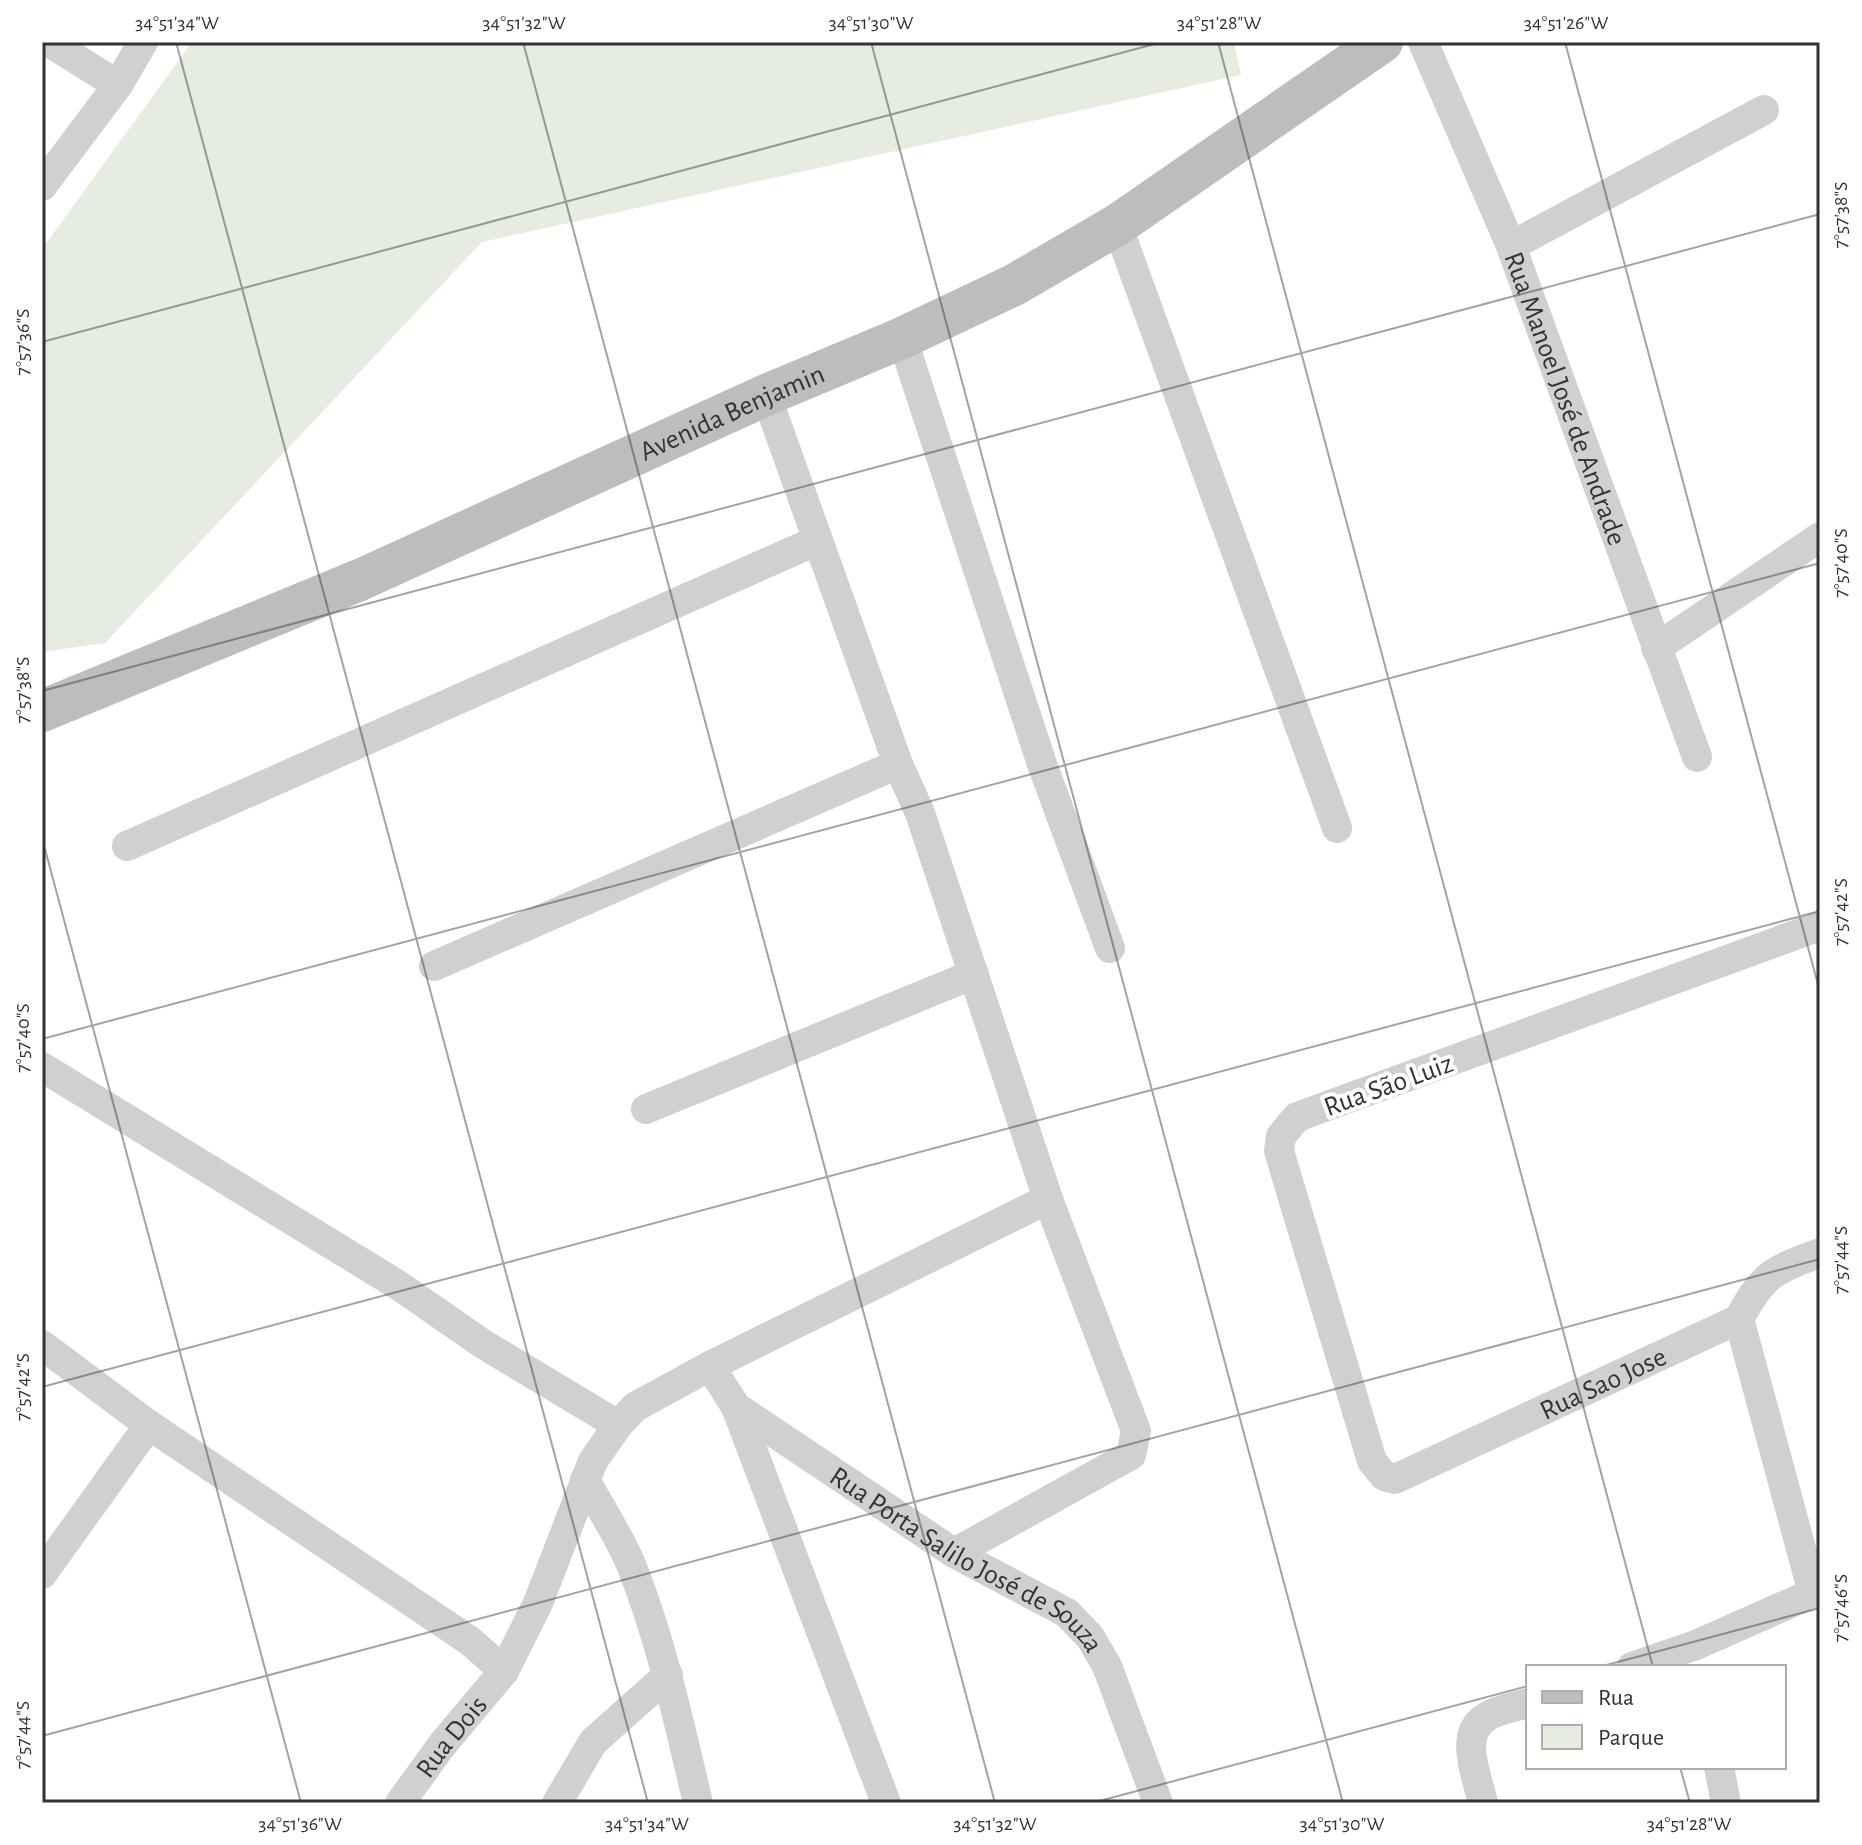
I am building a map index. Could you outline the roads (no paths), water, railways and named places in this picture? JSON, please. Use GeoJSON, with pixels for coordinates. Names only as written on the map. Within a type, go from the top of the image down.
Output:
{"type":"FeatureCollection","features":[{"type":"Feature","properties":{"kind":"street"},"geometry":{"type":"LineString","coordinates":[[49,42],[118,85]]}},
{"type":"Feature","properties":{"kind":"street"},"geometry":{"type":"LineString","coordinates":[[42,186],[118,85],[143,42]]}},
{"type":"Feature","properties":{"kind":"street","name":"Avenida Benjamin"},"geometry":{"type":"LineString","coordinates":[[42,711],[362,579],[1014,285],[1117,225],[1382,42]]}},
{"type":"Feature","properties":{"kind":"street","name":"Rua Manoel José de Andrade"},"geometry":{"type":"LineString","coordinates":[[1423,42],[1511,246],[1697,757]]}},
{"type":"Feature","properties":{"kind":"street"},"geometry":{"type":"LineString","coordinates":[[1511,246],[1764,110]]}},
{"type":"Feature","properties":{"kind":"street"},"geometry":{"type":"LineString","coordinates":[[1117,225],[1337,828]]}},
{"type":"Feature","properties":{"kind":"street"},"geometry":{"type":"LineString","coordinates":[[902,338],[1042,764],[1110,948]]}},
{"type":"Feature","properties":{"kind":"street"},"geometry":{"type":"LineString","coordinates":[[766,395],[898,764],[920,813],[1048,1199],[1136,1431],[1131,1455],[954,1553]]}},
{"type":"Feature","properties":{"kind":"street"},"geometry":{"type":"LineString","coordinates":[[1656,648],[1820,537]]}},
{"type":"Feature","properties":{"kind":"street"},"geometry":{"type":"LineString","coordinates":[[127,846],[816,541]]}},
{"type":"Feature","properties":{"kind":"street"},"geometry":{"type":"LineString","coordinates":[[434,966],[898,764]]}},
{"type":"Feature","properties":{"kind":"street","name":"Rua São Luiz"},"geometry":{"type":"LineString","coordinates":[[1372,1461],[1279,1151],[1281,1136],[1297,1117],[1820,926]]}},
{"type":"Feature","properties":{"kind":"street"},"geometry":{"type":"LineString","coordinates":[[646,1109],[974,974]]}},
{"type":"Feature","properties":{"kind":"street"},"geometry":{"type":"LineString","coordinates":[[42,1067],[398,1285],[483,1344],[618,1425]]}},
{"type":"Feature","properties":{"kind":"street","name":"Rua Dois"},"geometry":{"type":"LineString","coordinates":[[400,1803],[442,1745],[504,1671],[538,1603],[593,1461],[635,1407],[710,1366],[1048,1199]]}},
{"type":"Feature","properties":{"kind":"street"},"geometry":{"type":"LineString","coordinates":[[1644,1665],[1698,1656],[1816,1591],[1739,1319],[1763,1279],[1820,1253]]}},
{"type":"Feature","properties":{"kind":"street","name":"Rua Sao Jose"},"geometry":{"type":"LineString","coordinates":[[1372,1461],[1384,1476],[1395,1479],[1739,1319]]}},
{"type":"Feature","properties":{"kind":"street"},"geometry":{"type":"LineString","coordinates":[[42,1345],[149,1425],[470,1641],[504,1671]]}},
{"type":"Feature","properties":{"kind":"street","name":"Rua Porta Salilo José de Souza"},"geometry":{"type":"LineString","coordinates":[[710,1366],[736,1407],[954,1553],[1067,1613],[1090,1637],[1107,1666],[1158,1803]]}},
{"type":"Feature","properties":{"kind":"street"},"geometry":{"type":"LineString","coordinates":[[736,1407],[886,1803]]}},
{"type":"Feature","properties":{"kind":"street"},"geometry":{"type":"LineString","coordinates":[[42,1574],[149,1425]]}},
{"type":"Feature","properties":{"kind":"street"},"geometry":{"type":"LineString","coordinates":[[585,1480],[630,1563],[668,1675],[698,1803]]}},
{"type":"Feature","properties":{"kind":"street"},"geometry":{"type":"LineString","coordinates":[[557,1803],[593,1742],[668,1675]]}},
{"type":"Feature","properties":{"kind":"street"},"geometry":{"type":"LineString","coordinates":[[1483,1803],[1471,1748],[1472,1733],[1484,1718],[1526,1704]]}},
{"type":"Feature","properties":{"kind":"street"},"geometry":{"type":"LineString","coordinates":[[1719,1769],[1726,1803]]}}]}
